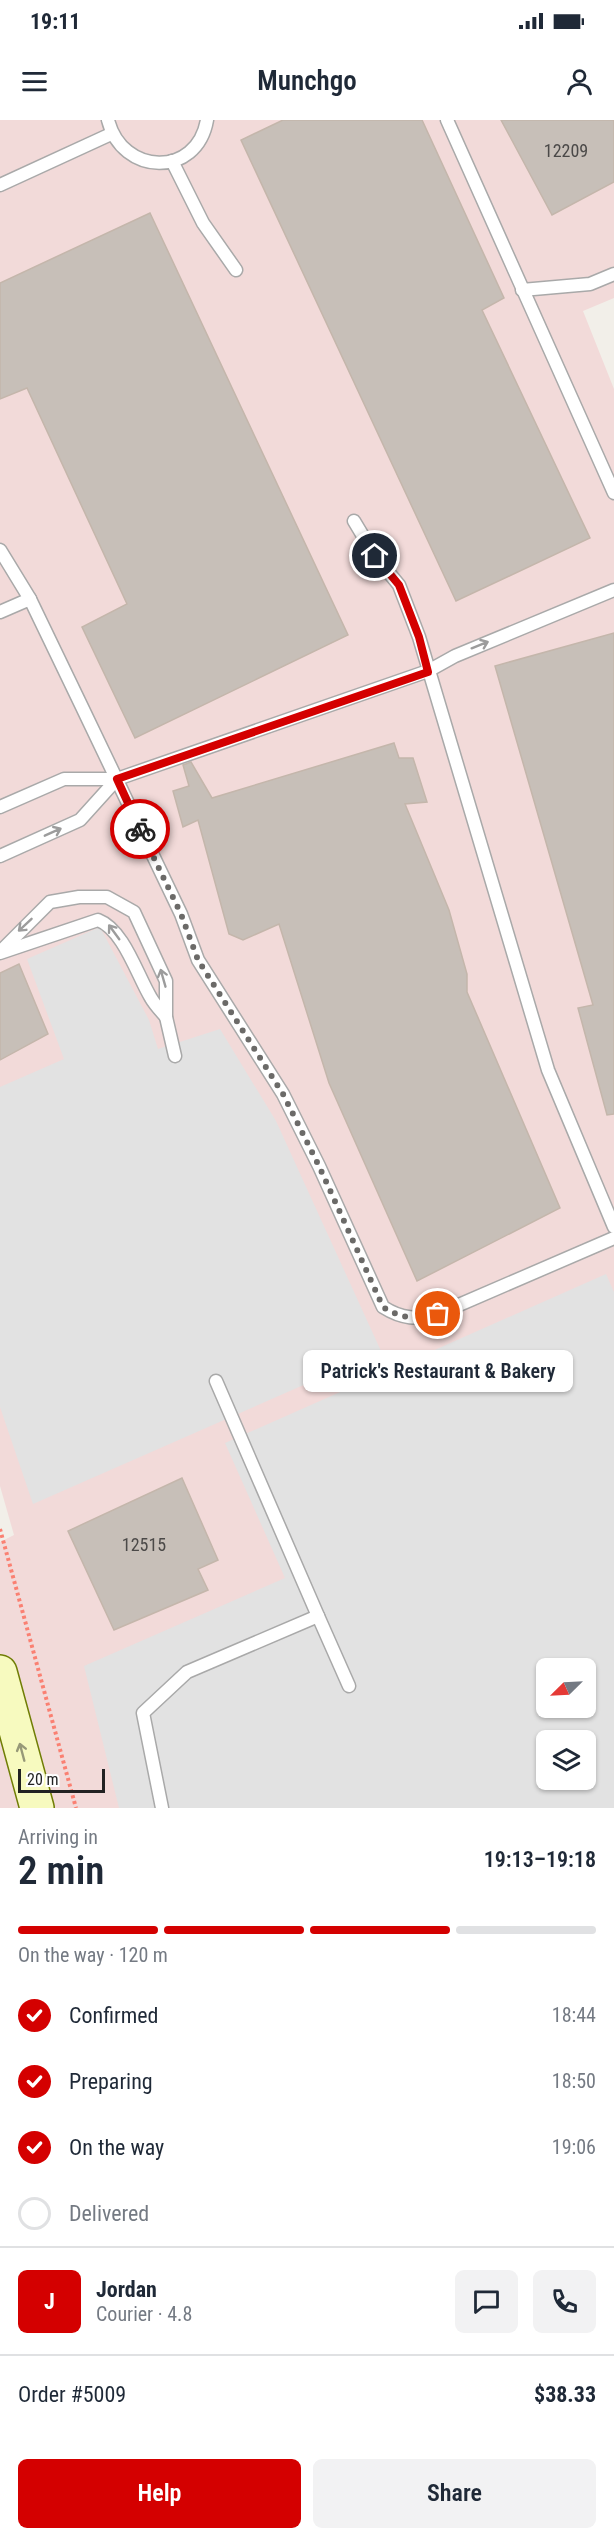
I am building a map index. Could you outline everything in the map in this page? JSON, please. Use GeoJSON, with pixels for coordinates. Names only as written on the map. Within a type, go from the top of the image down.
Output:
{"type":"FeatureCollection","features":[{"type":"Feature","properties":{"kind":"main road"},"geometry":{"type":"LineString","coordinates":[[0,1672],[37,1808]]}},
{"type":"Feature","properties":{"kind":"lane"},"geometry":{"type":"LineString","coordinates":[[108,120],[111,134],[121,148],[135,158],[151,163],[172,161],[195,148],[207,120]]}},
{"type":"Feature","properties":{"kind":"lane"},"geometry":{"type":"LineString","coordinates":[[447,120],[614,493]]}},
{"type":"Feature","properties":{"kind":"lane"},"geometry":{"type":"LineString","coordinates":[[0,185],[111,134]]}},
{"type":"Feature","properties":{"kind":"lane"},"geometry":{"type":"LineString","coordinates":[[172,161],[203,223],[236,270]]}},
{"type":"Feature","properties":{"kind":"lane"},"geometry":{"type":"LineString","coordinates":[[522,290],[590,284],[614,274]]}},
{"type":"Feature","properties":{"kind":"lane"},"geometry":{"type":"LineString","coordinates":[[354,521],[375,556],[399,585],[419,637],[549,1070],[614,1227]]}},
{"type":"Feature","properties":{"kind":"lane"},"geometry":{"type":"LineString","coordinates":[[0,550],[30,599],[117,779],[181,914],[198,960],[283,1094],[319,1166],[383,1307],[395,1315],[411,1318],[438,1314],[614,1238]]}},
{"type":"Feature","properties":{"kind":"lane"},"geometry":{"type":"LineString","coordinates":[[0,807],[64,779],[117,779],[428,672],[455,656],[614,590]]}},
{"type":"Feature","properties":{"kind":"lane"},"geometry":{"type":"LineString","coordinates":[[0,612],[30,599]]}},
{"type":"Feature","properties":{"kind":"lane"},"geometry":{"type":"LineString","coordinates":[[0,856],[80,820],[117,779]]}},
{"type":"Feature","properties":{"kind":"lane"},"geometry":{"type":"LineString","coordinates":[[0,952],[50,902],[79,897],[108,897],[134,912],[166,981],[166,1017],[175,1056]]}},
{"type":"Feature","properties":{"kind":"lane"},"geometry":{"type":"LineString","coordinates":[[0,952],[99,920],[109,924],[128,953],[152,1000],[166,1017]]}},
{"type":"Feature","properties":{"kind":"lane"},"geometry":{"type":"LineString","coordinates":[[216,1381],[349,1686]]}},
{"type":"Feature","properties":{"kind":"lane"},"geometry":{"type":"LineString","coordinates":[[162,1808],[143,1713],[187,1672],[318,1616]]}},
{"type":"Feature","properties":{"kind":"path"},"geometry":{"type":"LineString","coordinates":[[0,1529],[76,1808]]}},
{"type":"Feature","properties":{"kind":"shaded area"},"geometry":{"type":"Polygon","coordinates":[[[0,120],[614,120],[614,298],[583,311],[614,389],[614,1808],[0,1808],[0,1542],[14,1535],[0,1486],[0,120]]]}},
{"type":"Feature","properties":{"kind":"shaded area"},"geometry":{"type":"Polygon","coordinates":[[[100,927],[149,1020],[158,1049],[220,1029],[276,1121],[381,1351],[33,1504],[0,1407],[0,1087],[64,1059],[27,959],[100,927]]]}},
{"type":"Feature","properties":{"kind":"shaded area"},"geometry":{"type":"Polygon","coordinates":[[[606,1274],[614,1292],[614,1808],[119,1808],[84,1666],[285,1578],[225,1443],[606,1274]]]}},
{"type":"Feature","properties":{"kind":"building"},"geometry":{"type":"Polygon","coordinates":[[[283,120],[422,120],[504,298],[482,310],[590,538],[456,601],[241,140],[283,120]]]}},
{"type":"Feature","properties":{"kind":"building"},"geometry":{"type":"Polygon","coordinates":[[[501,120],[614,120],[614,182],[552,215],[501,120]]]}},
{"type":"Feature","properties":{"kind":"building"},"geometry":{"type":"Polygon","coordinates":[[[150,213],[348,635],[135,738],[82,627],[127,604],[27,388],[0,399],[0,283],[150,213]]]}},
{"type":"Feature","properties":{"kind":"building"},"geometry":{"type":"Polygon","coordinates":[[[614,633],[614,1114],[607,1115],[578,1008],[593,1005],[495,666],[614,633]]]}},
{"type":"Feature","properties":{"kind":"building"},"geometry":{"type":"Polygon","coordinates":[[[394,743],[399,758],[413,758],[427,802],[405,804],[449,910],[467,974],[467,992],[560,1208],[417,1281],[329,1083],[279,924],[243,940],[229,934],[198,820],[183,827],[173,791],[189,786],[183,765],[191,762],[212,798],[394,743]]]}},
{"type":"Feature","properties":{"kind":"building"},"geometry":{"type":"Polygon","coordinates":[[[19,964],[48,1034],[0,1060],[0,973],[19,964]]]}},
{"type":"Feature","properties":{"kind":"building"},"geometry":{"type":"Polygon","coordinates":[[[182,1478],[218,1560],[198,1569],[208,1590],[114,1630],[68,1531],[182,1478]]]}},
{"type":"Feature","properties":{"kind":"way so far"},"geometry":{"type":"LineString","coordinates":[[140,829],[181,914],[198,960],[239,1028],[283,1094],[319,1166],[383,1307],[395,1315],[411,1318],[424,1318],[438,1314]]}},
{"type":"Feature","properties":{"kind":"place","name":"Patrick's Restaurant & Bakery"},"geometry":{"type":"Point","coordinates":[438,1314]}},
{"type":"Feature","properties":{"kind":"route"},"geometry":{"type":"LineString","coordinates":[[140,829],[117,779],[428,672],[419,637],[399,585],[375,556]]}}]}
